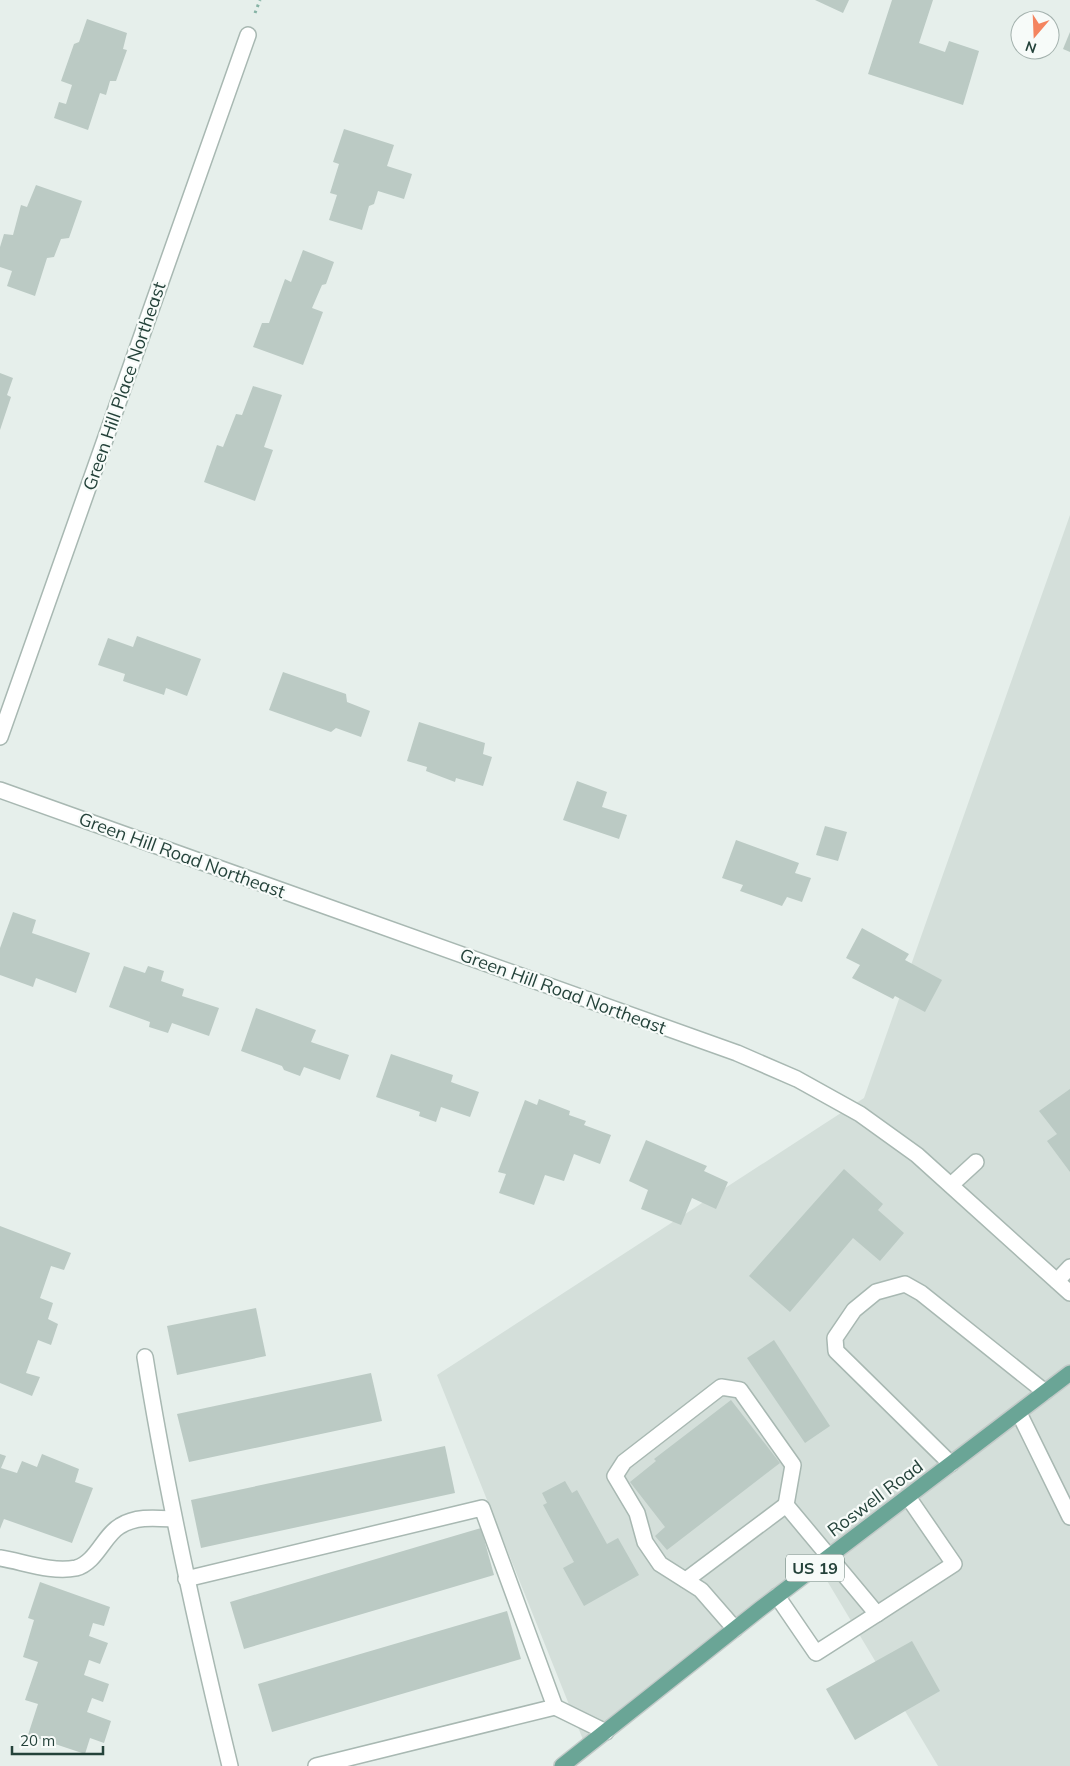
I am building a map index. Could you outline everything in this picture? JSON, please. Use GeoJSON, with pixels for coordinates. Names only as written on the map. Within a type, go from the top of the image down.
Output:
{"type":"FeatureCollection","features":[{"type":"Feature","properties":{"kind":"main road","name":"Roswell Road"},"geometry":{"type":"LineString","coordinates":[[562,1766],[777,1596],[1070,1373]]}},
{"type":"Feature","properties":{"kind":"street","name":"Green Hill Place Northeast"},"geometry":{"type":"LineString","coordinates":[[0,737],[248,35]]}},
{"type":"Feature","properties":{"kind":"street","name":"Green Hill Road Northeast"},"geometry":{"type":"LineString","coordinates":[[0,790],[737,1053],[797,1079],[860,1114],[917,1155],[1070,1293]]}},
{"type":"Feature","properties":{"kind":"street"},"geometry":{"type":"LineString","coordinates":[[951,1185],[976,1162]]}},
{"type":"Feature","properties":{"kind":"street"},"geometry":{"type":"LineString","coordinates":[[1057,1281],[1070,1268]]}},
{"type":"Feature","properties":{"kind":"street"},"geometry":{"type":"LineString","coordinates":[[951,1464],[836,1351],[834,1338],[854,1310],[876,1292],[906,1284],[921,1293],[1045,1392]]}},
{"type":"Feature","properties":{"kind":"street"},"geometry":{"type":"LineString","coordinates":[[145,1357],[173,1519],[230,1766]]}},
{"type":"Feature","properties":{"kind":"street"},"geometry":{"type":"LineString","coordinates":[[686,1580],[786,1505],[793,1465],[740,1390],[721,1387],[624,1462],[615,1476],[637,1513],[645,1542],[660,1564],[701,1590],[735,1629]]}},
{"type":"Feature","properties":{"kind":"street"},"geometry":{"type":"LineString","coordinates":[[1019,1413],[1070,1517]]}},
{"type":"Feature","properties":{"kind":"street"},"geometry":{"type":"LineString","coordinates":[[777,1596],[816,1653],[954,1564],[908,1497]]}},
{"type":"Feature","properties":{"kind":"street"},"geometry":{"type":"LineString","coordinates":[[786,1505],[877,1614]]}},
{"type":"Feature","properties":{"kind":"street"},"geometry":{"type":"LineString","coordinates":[[186,1579],[482,1508],[555,1706]]}},
{"type":"Feature","properties":{"kind":"street"},"geometry":{"type":"LineString","coordinates":[[0,1558],[60,1570],[78,1568],[96,1553],[119,1526],[140,1518],[173,1519]]}},
{"type":"Feature","properties":{"kind":"street"},"geometry":{"type":"LineString","coordinates":[[316,1766],[555,1706],[606,1732]]}},
{"type":"Feature","properties":{"kind":"shaded area"},"geometry":{"type":"Polygon","coordinates":[[[1070,515],[1070,1766],[938,1766],[820,1569],[588,1752],[437,1375],[864,1098],[1070,515]]]}},
{"type":"Feature","properties":{"kind":"building"},"geometry":{"type":"Polygon","coordinates":[[[815,0],[849,0],[843,13],[815,0]]]}},
{"type":"Feature","properties":{"kind":"building"},"geometry":{"type":"Polygon","coordinates":[[[892,0],[933,0],[919,43],[945,52],[949,41],[979,51],[963,105],[868,74],[892,0]]]}},
{"type":"Feature","properties":{"kind":"building"},"geometry":{"type":"Polygon","coordinates":[[[87,19],[127,33],[123,49],[127,50],[116,81],[110,81],[106,95],[100,93],[88,130],[54,118],[59,102],[66,104],[72,85],[61,81],[74,44],[79,42],[87,19]]]}},
{"type":"Feature","properties":{"kind":"building"},"geometry":{"type":"Polygon","coordinates":[[[1070,32],[1070,52],[1063,49],[1070,32]]]}},
{"type":"Feature","properties":{"kind":"building"},"geometry":{"type":"Polygon","coordinates":[[[344,129],[394,145],[387,166],[412,174],[404,199],[378,191],[374,204],[369,206],[362,230],[329,220],[337,195],[330,193],[339,164],[333,162],[344,129]]]}},
{"type":"Feature","properties":{"kind":"building"},"geometry":{"type":"Polygon","coordinates":[[[36,185],[82,201],[69,238],[61,239],[54,257],[47,258],[35,296],[7,286],[12,271],[0,267],[0,247],[4,234],[13,235],[21,205],[27,207],[36,185]]]}},
{"type":"Feature","properties":{"kind":"building"},"geometry":{"type":"Polygon","coordinates":[[[303,250],[334,262],[326,284],[322,285],[312,308],[323,312],[303,365],[253,347],[262,323],[269,323],[285,279],[291,282],[303,250]]]}},
{"type":"Feature","properties":{"kind":"building"},"geometry":{"type":"Polygon","coordinates":[[[0,373],[13,378],[7,395],[11,397],[0,430],[0,373]]]}},
{"type":"Feature","properties":{"kind":"building"},"geometry":{"type":"Polygon","coordinates":[[[253,386],[282,395],[264,447],[273,450],[255,501],[204,482],[217,445],[223,447],[236,414],[242,415],[253,386]]]}},
{"type":"Feature","properties":{"kind":"building"},"geometry":{"type":"Polygon","coordinates":[[[137,636],[201,659],[187,696],[166,688],[164,695],[123,681],[125,674],[98,665],[108,638],[133,647],[137,636]]]}},
{"type":"Feature","properties":{"kind":"building"},"geometry":{"type":"Polygon","coordinates":[[[283,672],[346,694],[347,702],[370,711],[361,737],[336,728],[331,732],[269,710],[283,672]]]}},
{"type":"Feature","properties":{"kind":"building"},"geometry":{"type":"Polygon","coordinates":[[[419,722],[485,743],[483,754],[492,757],[483,786],[456,778],[455,782],[426,771],[427,767],[407,761],[419,722]]]}},
{"type":"Feature","properties":{"kind":"building"},"geometry":{"type":"Polygon","coordinates":[[[577,781],[607,792],[602,807],[627,815],[619,839],[563,820],[577,781]]]}},
{"type":"Feature","properties":{"kind":"building"},"geometry":{"type":"Polygon","coordinates":[[[825,826],[847,832],[838,861],[816,855],[825,826]]]}},
{"type":"Feature","properties":{"kind":"building"},"geometry":{"type":"Polygon","coordinates":[[[736,840],[799,863],[795,873],[811,878],[802,902],[787,897],[782,906],[740,891],[743,885],[722,878],[736,840]]]}},
{"type":"Feature","properties":{"kind":"building"},"geometry":{"type":"Polygon","coordinates":[[[13,912],[36,920],[32,933],[90,953],[76,993],[36,978],[33,987],[0,975],[0,948],[13,912]]]}},
{"type":"Feature","properties":{"kind":"building"},"geometry":{"type":"Polygon","coordinates":[[[862,928],[909,954],[905,960],[942,980],[925,1012],[895,996],[893,999],[852,978],[860,965],[846,958],[862,928]]]}},
{"type":"Feature","properties":{"kind":"building"},"geometry":{"type":"Polygon","coordinates":[[[124,966],[145,973],[148,966],[164,971],[161,981],[184,989],[182,996],[219,1008],[209,1036],[172,1023],[168,1033],[149,1027],[150,1022],[109,1007],[124,966]]]}},
{"type":"Feature","properties":{"kind":"building"},"geometry":{"type":"Polygon","coordinates":[[[256,1008],[316,1030],[311,1042],[349,1055],[340,1080],[304,1067],[300,1076],[284,1070],[282,1066],[241,1051],[256,1008]]]}},
{"type":"Feature","properties":{"kind":"building"},"geometry":{"type":"Polygon","coordinates":[[[391,1054],[453,1075],[451,1082],[479,1092],[470,1117],[441,1107],[436,1122],[419,1116],[420,1112],[376,1097],[391,1054]]]}},
{"type":"Feature","properties":{"kind":"building"},"geometry":{"type":"Polygon","coordinates":[[[1070,1089],[1070,1172],[1047,1141],[1057,1134],[1039,1111],[1070,1089]]]}},
{"type":"Feature","properties":{"kind":"building"},"geometry":{"type":"Polygon","coordinates":[[[539,1099],[570,1111],[569,1115],[586,1121],[584,1125],[611,1135],[600,1164],[574,1154],[564,1181],[545,1175],[534,1205],[499,1193],[506,1174],[498,1172],[525,1100],[537,1105],[539,1099]]]}},
{"type":"Feature","properties":{"kind":"building"},"geometry":{"type":"Polygon","coordinates":[[[646,1140],[707,1166],[704,1171],[728,1182],[716,1209],[692,1198],[681,1225],[641,1209],[648,1190],[629,1181],[646,1140]]]}},
{"type":"Feature","properties":{"kind":"building"},"geometry":{"type":"Polygon","coordinates":[[[844,1169],[883,1204],[878,1210],[904,1233],[880,1261],[853,1238],[790,1312],[749,1276],[844,1169]]]}},
{"type":"Feature","properties":{"kind":"building"},"geometry":{"type":"Polygon","coordinates":[[[0,1226],[71,1253],[64,1270],[51,1266],[40,1298],[53,1303],[48,1319],[58,1324],[51,1345],[38,1340],[26,1373],[40,1377],[32,1396],[0,1383],[0,1226]]]}},
{"type":"Feature","properties":{"kind":"building"},"geometry":{"type":"Polygon","coordinates":[[[256,1308],[266,1356],[177,1375],[167,1326],[256,1308]]]}},
{"type":"Feature","properties":{"kind":"building"},"geometry":{"type":"Polygon","coordinates":[[[774,1340],[830,1426],[805,1443],[747,1358],[774,1340]]]}},
{"type":"Feature","properties":{"kind":"building"},"geometry":{"type":"Polygon","coordinates":[[[371,1373],[382,1421],[189,1462],[177,1414],[371,1373]]]}},
{"type":"Feature","properties":{"kind":"building"},"geometry":{"type":"Polygon","coordinates":[[[731,1400],[780,1463],[667,1550],[655,1536],[665,1527],[630,1482],[656,1461],[654,1459],[731,1400]]]}},
{"type":"Feature","properties":{"kind":"building"},"geometry":{"type":"Polygon","coordinates":[[[445,1446],[455,1493],[201,1548],[191,1500],[445,1446]]]}},
{"type":"Feature","properties":{"kind":"building"},"geometry":{"type":"Polygon","coordinates":[[[0,1454],[6,1456],[1,1468],[17,1473],[22,1461],[37,1467],[42,1454],[79,1469],[75,1482],[93,1488],[72,1543],[4,1519],[0,1529],[0,1454]]]}},
{"type":"Feature","properties":{"kind":"building"},"geometry":{"type":"Polygon","coordinates":[[[565,1481],[572,1493],[577,1490],[607,1544],[618,1538],[639,1575],[584,1606],[563,1568],[574,1562],[543,1505],[547,1503],[542,1493],[565,1481]]]}},
{"type":"Feature","properties":{"kind":"building"},"geometry":{"type":"Polygon","coordinates":[[[481,1528],[494,1575],[244,1649],[230,1602],[481,1528]]]}},
{"type":"Feature","properties":{"kind":"building"},"geometry":{"type":"Polygon","coordinates":[[[40,1582],[110,1607],[104,1626],[93,1623],[89,1636],[108,1643],[100,1664],[89,1660],[84,1675],[109,1684],[103,1702],[92,1698],[87,1712],[111,1721],[104,1743],[90,1738],[85,1754],[28,1735],[38,1704],[25,1700],[38,1662],[23,1657],[34,1620],[28,1618],[40,1582]]]}},
{"type":"Feature","properties":{"kind":"building"},"geometry":{"type":"Polygon","coordinates":[[[507,1611],[521,1659],[272,1732],[258,1684],[507,1611]]]}},
{"type":"Feature","properties":{"kind":"building"},"geometry":{"type":"Polygon","coordinates":[[[912,1641],[940,1691],[855,1740],[826,1689],[912,1641]]]}}]}
